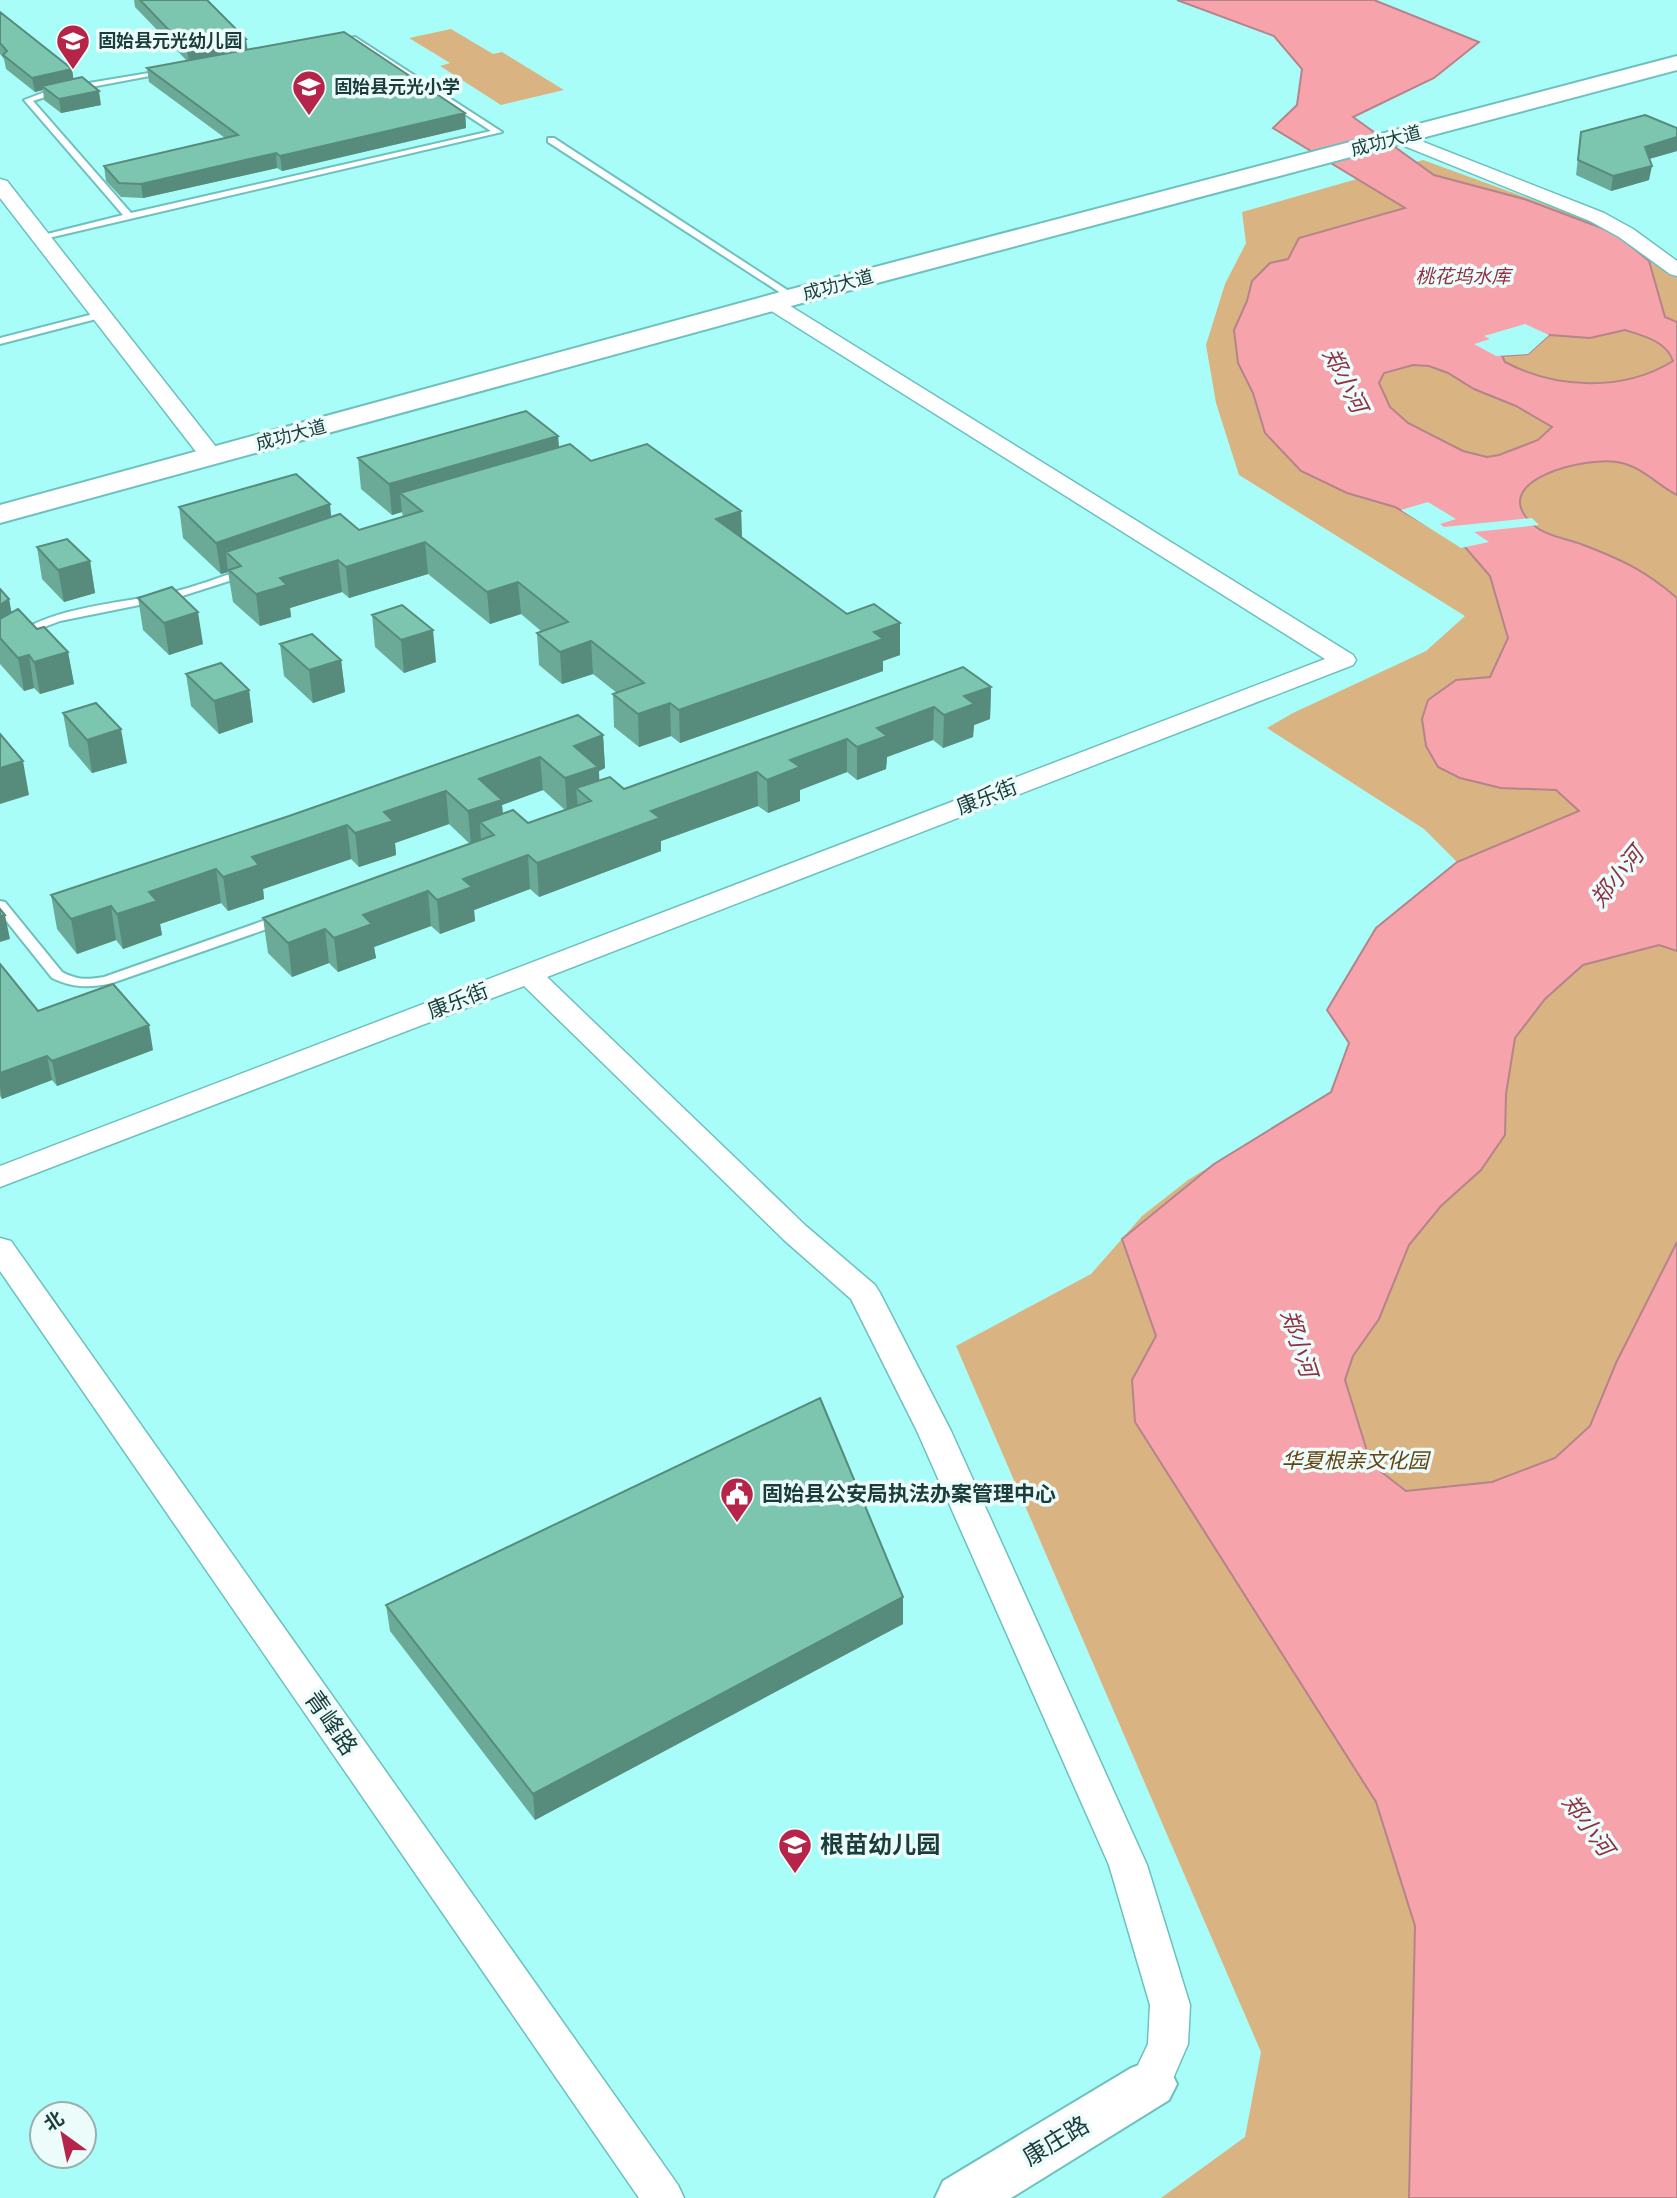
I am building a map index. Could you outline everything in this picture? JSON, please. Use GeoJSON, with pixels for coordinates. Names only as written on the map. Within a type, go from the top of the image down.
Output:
{"type":"FeatureCollection","features":[{"type":"Feature","properties":{"kind":"main road","name":"成功大道"},"geometry":{"type":"LineString","coordinates":[[0,514],[782,300],[1677,63]]}},
{"type":"Feature","properties":{"kind":"main road","name":"康庄路"},"geometry":{"type":"LineString","coordinates":[[963,2198],[1150,2084]]}},
{"type":"Feature","properties":{"kind":"street"},"geometry":{"type":"LineString","coordinates":[[1395,138],[1597,218],[1626,233],[1677,270]]}},
{"type":"Feature","properties":{"kind":"street"},"geometry":{"type":"LineString","coordinates":[[0,185],[212,457]]}},
{"type":"Feature","properties":{"kind":"street","name":"康乐街"},"geometry":{"type":"LineString","coordinates":[[0,1177],[1344,660],[782,300]]}},
{"type":"Feature","properties":{"kind":"street"},"geometry":{"type":"LineString","coordinates":[[528,974],[795,1233],[864,1293],[934,1431],[1128,1865],[1170,2005],[1168,2044],[1150,2084]]}},
{"type":"Feature","properties":{"kind":"street","name":"青峰路"},"geometry":{"type":"LineString","coordinates":[[0,1248],[663,2198]]}},
{"type":"Feature","properties":{"kind":"lane"},"geometry":{"type":"LineString","coordinates":[[40,237],[498,132],[355,39],[328,44]]}},
{"type":"Feature","properties":{"kind":"lane"},"geometry":{"type":"LineString","coordinates":[[128,216],[28,100],[53,92],[183,70]]}},
{"type":"Feature","properties":{"kind":"lane"},"geometry":{"type":"LineString","coordinates":[[551,140],[782,300]]}},
{"type":"Feature","properties":{"kind":"lane"},"geometry":{"type":"LineString","coordinates":[[0,341],[101,315]]}},
{"type":"Feature","properties":{"kind":"lane"},"geometry":{"type":"LineString","coordinates":[[0,651],[14,639],[55,621],[110,606],[206,586],[263,566]]}},
{"type":"Feature","properties":{"kind":"lane"},"geometry":{"type":"LineString","coordinates":[[0,905],[57,975],[69,981],[86,984],[136,971],[291,916]]}},
{"type":"Feature","properties":{"kind":"green space"},"geometry":{"type":"Polygon","coordinates":[[[451,29],[493,54],[502,52],[564,90],[501,105],[440,66],[450,63],[409,38],[451,29]]]}},
{"type":"Feature","properties":{"kind":"green space","name":"华夏根亲文化园"},"geometry":{"type":"Polygon","coordinates":[[[1423,160],[1615,230],[1677,277],[1677,2198],[1161,2198],[1245,2137],[1261,2052],[956,1346],[1091,1274],[1142,1216],[1188,1180],[1331,1092],[1349,1043],[1327,1010],[1376,928],[1457,862],[1424,829],[1267,728],[1293,713],[1426,651],[1465,616],[1239,475],[1216,403],[1206,345],[1225,284],[1246,243],[1242,212],[1423,160]]]}},
{"type":"Feature","properties":{"kind":"water","name":"华夏根亲文化园"},"geometry":{"type":"Polygon","coordinates":[[[1177,0],[1374,0],[1479,42],[1434,78],[1353,117],[1434,175],[1524,199],[1615,233],[1649,261],[1665,317],[1677,322],[1677,495],[1637,469],[1607,461],[1566,467],[1546,474],[1530,484],[1521,496],[1522,511],[1536,527],[1620,560],[1654,580],[1677,598],[1677,951],[1659,945],[1583,965],[1545,999],[1515,1038],[1506,1094],[1505,1135],[1481,1170],[1441,1206],[1409,1245],[1379,1319],[1353,1356],[1345,1380],[1371,1464],[1406,1491],[1492,1482],[1555,1458],[1590,1426],[1616,1363],[1677,1242],[1677,2198],[1409,2198],[1415,1926],[1376,1802],[1135,1422],[1132,1380],[1156,1336],[1122,1239],[1214,1164],[1331,1092],[1349,1043],[1327,1010],[1376,928],[1457,862],[1579,811],[1556,790],[1501,788],[1460,778],[1438,767],[1426,746],[1422,719],[1428,700],[1456,680],[1490,677],[1508,638],[1490,576],[1465,547],[1395,507],[1347,493],[1301,471],[1265,433],[1253,393],[1238,363],[1234,330],[1247,301],[1252,281],[1270,263],[1288,259],[1299,238],[1405,208],[1273,128],[1297,105],[1302,69],[1274,36],[1177,0]],[[1625,330],[1590,338],[1549,335],[1528,354],[1502,356],[1505,362],[1546,378],[1589,383],[1633,378],[1673,361],[1660,344],[1625,330]],[[1413,365],[1384,373],[1379,383],[1390,407],[1408,423],[1463,451],[1487,457],[1499,455],[1538,440],[1552,427],[1516,406],[1474,389],[1448,373],[1429,366],[1413,365]]]}},
{"type":"Feature","properties":{"kind":"pier"},"geometry":{"type":"Polygon","coordinates":[[[1525,324],[1549,335],[1528,354],[1496,356],[1474,344],[1490,339],[1484,336],[1525,324]]]}},
{"type":"Feature","properties":{"kind":"pier"},"geometry":{"type":"Polygon","coordinates":[[[1428,502],[1456,519],[1440,524],[1444,527],[1532,518],[1539,525],[1474,532],[1489,542],[1461,548],[1401,510],[1428,502]]]}},
{"type":"Feature","properties":{"kind":"building"},"geometry":{"type":"Polygon","coordinates":[[[140,0],[207,0],[246,39],[187,49],[140,0]]]}},
{"type":"Feature","properties":{"kind":"building"},"geometry":{"type":"Polygon","coordinates":[[[0,12],[72,69],[32,78],[3,55],[7,51],[0,43],[0,12]]]}},
{"type":"Feature","properties":{"kind":"building"},"geometry":{"type":"Polygon","coordinates":[[[344,32],[465,113],[280,156],[276,153],[141,184],[119,183],[104,166],[238,135],[147,68],[344,32]]]}},
{"type":"Feature","properties":{"kind":"building"},"geometry":{"type":"Polygon","coordinates":[[[82,77],[99,91],[59,99],[42,86],[82,77]]]}},
{"type":"Feature","properties":{"kind":"building"},"geometry":{"type":"Polygon","coordinates":[[[1645,115],[1677,128],[1677,137],[1645,147],[1652,166],[1613,176],[1578,160],[1581,132],[1645,115]]]}},
{"type":"Feature","properties":{"kind":"building"},"geometry":{"type":"Polygon","coordinates":[[[526,411],[558,436],[389,484],[358,458],[526,411]]]}},
{"type":"Feature","properties":{"kind":"building"},"geometry":{"type":"Polygon","coordinates":[[[570,444],[591,461],[647,444],[741,511],[716,519],[847,614],[874,604],[900,623],[874,632],[883,639],[679,710],[670,703],[638,714],[613,694],[644,683],[591,641],[560,652],[537,633],[568,622],[518,582],[487,592],[425,542],[346,567],[338,560],[280,578],[287,585],[256,594],[229,570],[241,566],[226,552],[340,514],[359,530],[422,511],[400,493],[570,444]]]}},
{"type":"Feature","properties":{"kind":"building"},"geometry":{"type":"Polygon","coordinates":[[[296,474],[330,504],[216,543],[179,507],[296,474]]]}},
{"type":"Feature","properties":{"kind":"building"},"geometry":{"type":"Polygon","coordinates":[[[67,539],[90,561],[58,570],[37,547],[67,539]]]}},
{"type":"Feature","properties":{"kind":"building"},"geometry":{"type":"Polygon","coordinates":[[[172,587],[198,612],[164,623],[138,598],[172,587]]]}},
{"type":"Feature","properties":{"kind":"building"},"geometry":{"type":"Polygon","coordinates":[[[0,589],[9,599],[0,605],[0,589]]]}},
{"type":"Feature","properties":{"kind":"building"},"geometry":{"type":"Polygon","coordinates":[[[402,605],[433,630],[401,640],[372,615],[402,605]]]}},
{"type":"Feature","properties":{"kind":"building"},"geometry":{"type":"Polygon","coordinates":[[[18,609],[37,629],[44,627],[68,652],[34,662],[29,655],[18,658],[0,638],[0,619],[18,609]]]}},
{"type":"Feature","properties":{"kind":"building"},"geometry":{"type":"Polygon","coordinates":[[[312,634],[341,660],[309,670],[280,644],[312,634]]]}},
{"type":"Feature","properties":{"kind":"building"},"geometry":{"type":"Polygon","coordinates":[[[221,663],[249,690],[214,701],[186,674],[221,663]]]}},
{"type":"Feature","properties":{"kind":"building"},"geometry":{"type":"Polygon","coordinates":[[[963,667],[991,687],[964,696],[974,704],[944,715],[934,707],[877,728],[887,736],[857,747],[847,739],[790,760],[800,767],[767,780],[757,772],[651,811],[660,818],[537,863],[528,855],[463,879],[472,887],[437,900],[428,891],[363,915],[372,924],[334,938],[325,929],[288,943],[263,918],[494,835],[480,822],[513,810],[528,823],[591,801],[576,788],[610,777],[624,789],[963,667]]]}},
{"type":"Feature","properties":{"kind":"building"},"geometry":{"type":"Polygon","coordinates":[[[96,703],[121,729],[87,740],[63,713],[96,703]]]}},
{"type":"Feature","properties":{"kind":"building"},"geometry":{"type":"Polygon","coordinates":[[[578,715],[603,735],[574,746],[598,767],[565,778],[540,757],[479,779],[502,800],[468,811],[446,791],[384,812],[393,821],[355,833],[347,825],[252,857],[259,865],[223,877],[216,869],[149,892],[157,901],[117,914],[111,906],[71,919],[51,895],[289,816],[578,715]]]}},
{"type":"Feature","properties":{"kind":"building"},"geometry":{"type":"Polygon","coordinates":[[[0,734],[23,761],[0,768],[0,734]]]}},
{"type":"Feature","properties":{"kind":"building"},"geometry":{"type":"Polygon","coordinates":[[[0,964],[38,1011],[113,984],[149,1025],[52,1061],[47,1056],[0,1073],[0,964]]]}},
{"type":"Feature","properties":{"kind":"building","name":"固始县公安局执法办案管理中心"},"geometry":{"type":"Polygon","coordinates":[[[820,1398],[903,1597],[533,1794],[386,1605],[820,1398]]]}},
{"type":"Feature","properties":{"kind":"place","name":"固始县元光幼儿园"},"geometry":{"type":"Point","coordinates":[73,71]}},
{"type":"Feature","properties":{"kind":"place","name":"固始县元光小学"},"geometry":{"type":"Point","coordinates":[309,117]}},
{"type":"Feature","properties":{"kind":"place","name":"固始县公安局执法办案管理中心"},"geometry":{"type":"Point","coordinates":[737,1524]}},
{"type":"Feature","properties":{"kind":"place","name":"根苗幼儿园"},"geometry":{"type":"Point","coordinates":[795,1875]}},
{"type":"Feature","properties":{"kind":"water label","name":"桃花坞水库"},"geometry":{"type":"Point","coordinates":[1463,276]}},
{"type":"Feature","properties":{"kind":"water label","name":"郑小河"},"geometry":{"type":"Point","coordinates":[1345,380]}},
{"type":"Feature","properties":{"kind":"water label","name":"郑小河"},"geometry":{"type":"Point","coordinates":[1617,877]}},
{"type":"Feature","properties":{"kind":"water label","name":"郑小河"},"geometry":{"type":"Point","coordinates":[1299,1343]}},
{"type":"Feature","properties":{"kind":"water label","name":"郑小河"},"geometry":{"type":"Point","coordinates":[1588,1825]}}]}
